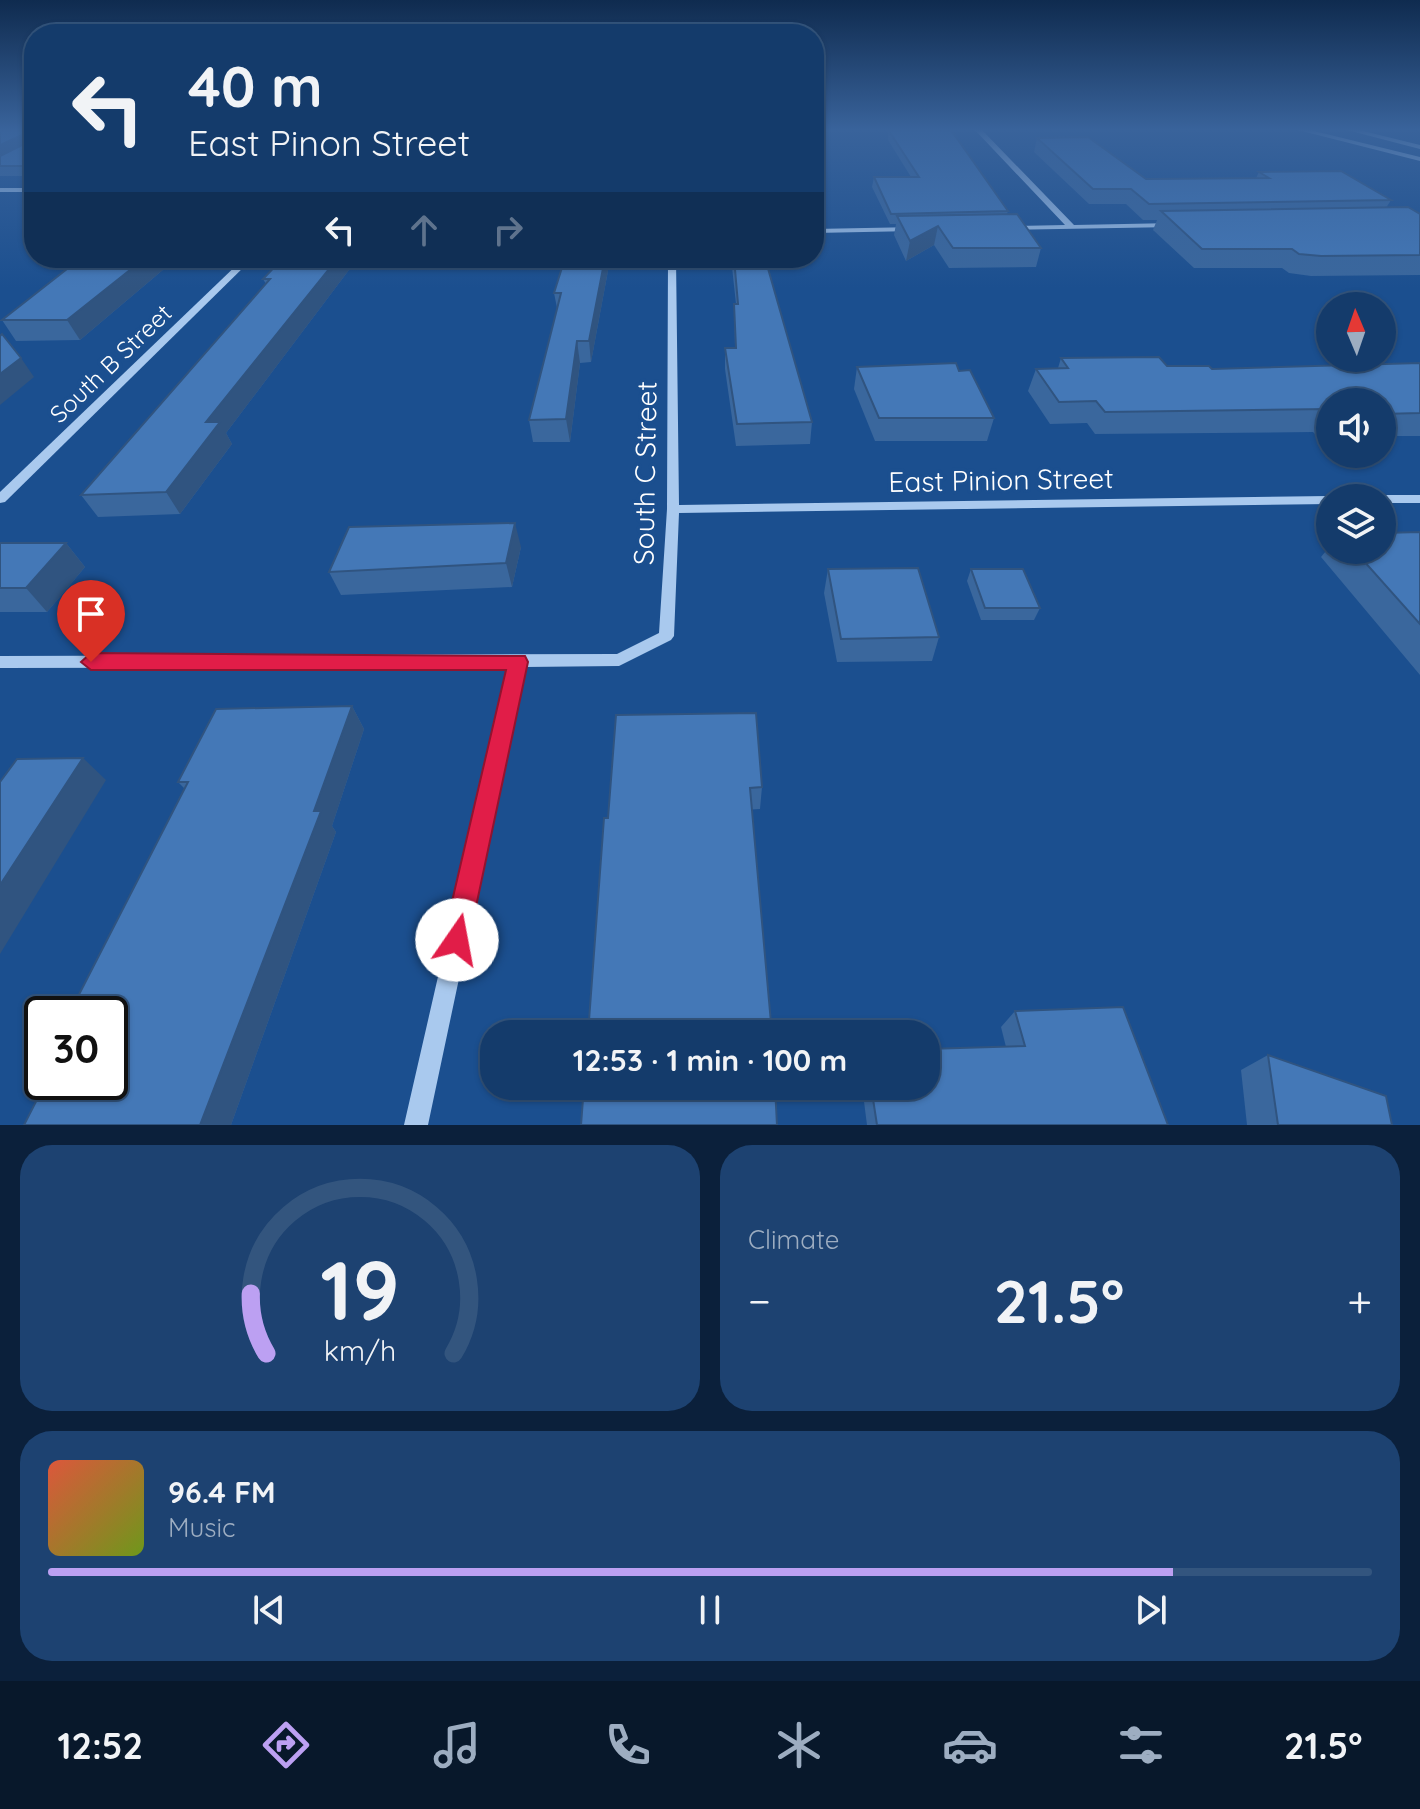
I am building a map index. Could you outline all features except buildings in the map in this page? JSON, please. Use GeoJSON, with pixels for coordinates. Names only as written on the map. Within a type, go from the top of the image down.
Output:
{"type":"FeatureCollection","features":[{"type":"Feature","properties":{"kind":"street"},"geometry":{"type":"LineString","coordinates":[[1029,182],[1072,227]]}},
{"type":"Feature","properties":{"kind":"street"},"geometry":{"type":"LineString","coordinates":[[0,190],[24,190]]}},
{"type":"Feature","properties":{"kind":"street"},"geometry":{"type":"LineString","coordinates":[[996,228],[1183,225]]}},
{"type":"Feature","properties":{"kind":"street"},"geometry":{"type":"LineString","coordinates":[[824,231],[920,229]]}},
{"type":"Feature","properties":{"kind":"street","name":"South B Street"},"geometry":{"type":"LineString","coordinates":[[0,499],[239,268]]}},
{"type":"Feature","properties":{"kind":"street","name":"South C Street"},"geometry":{"type":"LineString","coordinates":[[518,662],[619,660],[666,636],[673,509],[672,268]]}},
{"type":"Feature","properties":{"kind":"street"},"geometry":{"type":"LineString","coordinates":[[1396,499],[1420,499]]}},
{"type":"Feature","properties":{"kind":"street","name":"East Pinion Street"},"geometry":{"type":"LineString","coordinates":[[673,509],[1316,500]]}},
{"type":"Feature","properties":{"kind":"street"},"geometry":{"type":"LineString","coordinates":[[0,662],[518,662],[416,1125]]}},
{"type":"Feature","properties":{"kind":"route"},"geometry":{"type":"LineString","coordinates":[[91,662],[518,662],[457,940]]}}]}
